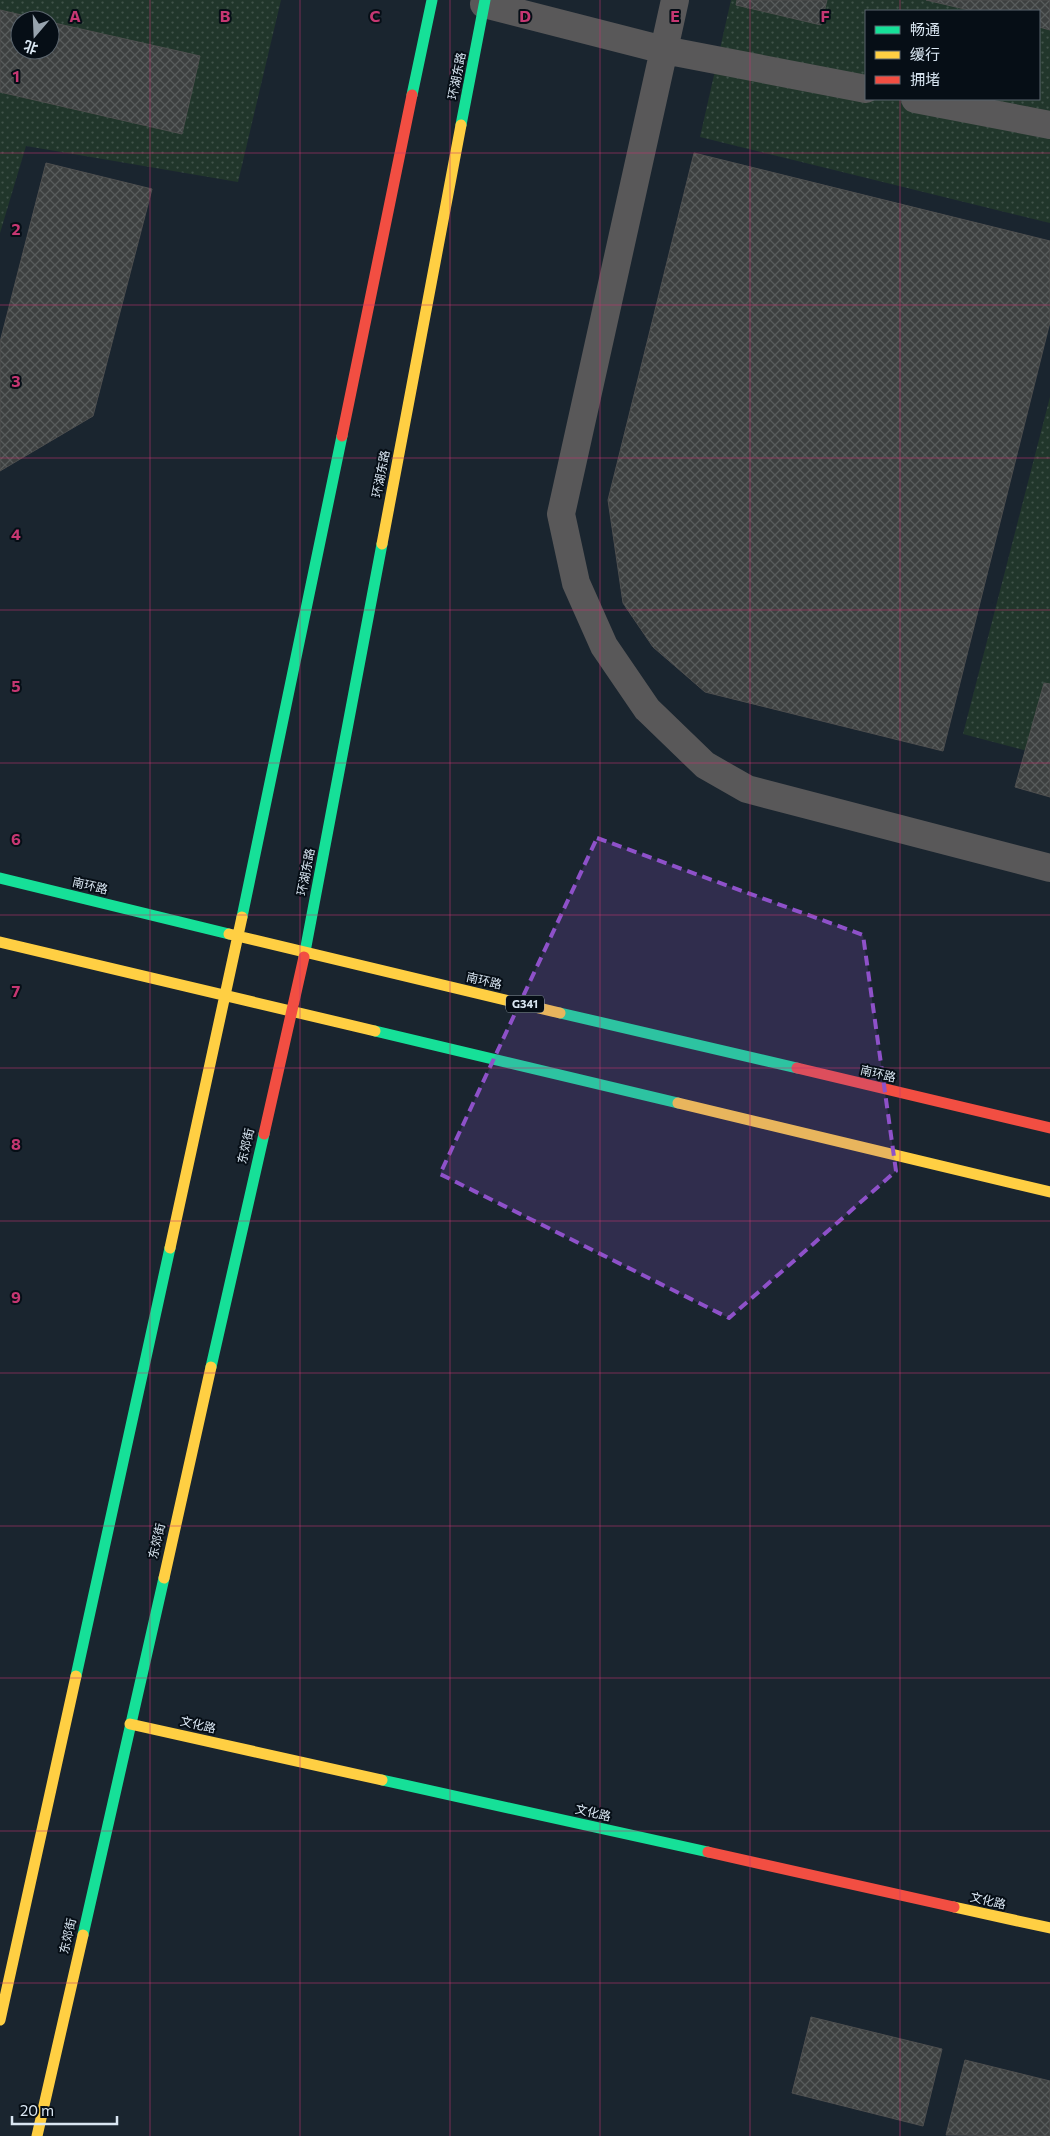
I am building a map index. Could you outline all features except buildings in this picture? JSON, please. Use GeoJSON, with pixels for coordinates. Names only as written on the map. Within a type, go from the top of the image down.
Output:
{"type":"FeatureCollection","features":[{"type":"Feature","properties":{"kind":"main road"},"geometry":{"type":"LineString","coordinates":[[0,2020],[226,996],[432,0]]}},
{"type":"Feature","properties":{"kind":"main road","name":"环湖东路"},"geometry":{"type":"LineString","coordinates":[[305,952],[485,2]]}},
{"type":"Feature","properties":{"kind":"main road","name":"南环路"},"geometry":{"type":"LineString","coordinates":[[0,878],[1050,1128]]}},
{"type":"Feature","properties":{"kind":"main road"},"geometry":{"type":"LineString","coordinates":[[0,942],[1050,1192]]}},
{"type":"Feature","properties":{"kind":"main road","name":"东郊街"},"geometry":{"type":"LineString","coordinates":[[37,2136],[305,952]]}},
{"type":"Feature","properties":{"kind":"main road","name":"文化路"},"geometry":{"type":"LineString","coordinates":[[130,1724],[1050,1928]]}},
{"type":"Feature","properties":{"kind":"street"},"geometry":{"type":"LineString","coordinates":[[675,0],[561,514],[576,582],[604,646],[647,709],[705,765],[746,789],[1050,868]]}},
{"type":"Feature","properties":{"kind":"street"},"geometry":{"type":"LineString","coordinates":[[485,2],[664,50],[865,89]]}},
{"type":"Feature","properties":{"kind":"street"},"geometry":{"type":"LineString","coordinates":[[920,100],[1050,125]]}},
{"type":"Feature","properties":{"kind":"highlighted area"},"geometry":{"type":"Polygon","coordinates":[[[597,838],[863,935],[896,1171],[729,1318],[440,1174],[597,838]]]}},
{"type":"Feature","properties":{"kind":"green space"},"geometry":{"type":"Polygon","coordinates":[[[0,0],[281,0],[238,182],[26,146],[0,233],[0,0]]]}},
{"type":"Feature","properties":{"kind":"green space"},"geometry":{"type":"Polygon","coordinates":[[[731,0],[1050,0],[1050,223],[700,137],[731,0]]]}},
{"type":"Feature","properties":{"kind":"green space"},"geometry":{"type":"Polygon","coordinates":[[[1050,397],[1050,757],[963,734],[1050,397]]]}},
{"type":"Feature","properties":{"kind":"traffic: fast"},"geometry":{"type":"LineString","coordinates":[[412,95],[432,0]]}},
{"type":"Feature","properties":{"kind":"traffic: fast"},"geometry":{"type":"LineString","coordinates":[[461,125],[485,0]]}},
{"type":"Feature","properties":{"kind":"traffic: fast"},"geometry":{"type":"LineString","coordinates":[[242,917],[342,436]]}},
{"type":"Feature","properties":{"kind":"traffic: fast"},"geometry":{"type":"LineString","coordinates":[[304,957],[382,544]]}},
{"type":"Feature","properties":{"kind":"traffic: fast"},"geometry":{"type":"LineString","coordinates":[[0,878],[229,934]]}},
{"type":"Feature","properties":{"kind":"traffic: fast"},"geometry":{"type":"LineString","coordinates":[[560,1013],[797,1068]]}},
{"type":"Feature","properties":{"kind":"traffic: fast"},"geometry":{"type":"LineString","coordinates":[[375,1031],[678,1103]]}},
{"type":"Feature","properties":{"kind":"traffic: fast"},"geometry":{"type":"LineString","coordinates":[[211,1367],[264,1134]]}},
{"type":"Feature","properties":{"kind":"traffic: fast"},"geometry":{"type":"LineString","coordinates":[[76,1676],[170,1248]]}},
{"type":"Feature","properties":{"kind":"traffic: fast"},"geometry":{"type":"LineString","coordinates":[[83,1935],[164,1578]]}},
{"type":"Feature","properties":{"kind":"traffic: fast"},"geometry":{"type":"LineString","coordinates":[[382,1780],[708,1852]]}},
{"type":"Feature","properties":{"kind":"traffic: slow"},"geometry":{"type":"LineString","coordinates":[[382,544],[461,125]]}},
{"type":"Feature","properties":{"kind":"traffic: slow"},"geometry":{"type":"LineString","coordinates":[[170,1248],[242,917]]}},
{"type":"Feature","properties":{"kind":"traffic: slow"},"geometry":{"type":"LineString","coordinates":[[229,934],[560,1013]]}},
{"type":"Feature","properties":{"kind":"traffic: slow"},"geometry":{"type":"LineString","coordinates":[[0,942],[375,1031]]}},
{"type":"Feature","properties":{"kind":"traffic: slow"},"geometry":{"type":"LineString","coordinates":[[678,1103],[1050,1192]]}},
{"type":"Feature","properties":{"kind":"traffic: slow"},"geometry":{"type":"LineString","coordinates":[[164,1578],[211,1367]]}},
{"type":"Feature","properties":{"kind":"traffic: slow"},"geometry":{"type":"LineString","coordinates":[[0,2020],[76,1676]]}},
{"type":"Feature","properties":{"kind":"traffic: slow"},"geometry":{"type":"LineString","coordinates":[[130,1724],[382,1780]]}},
{"type":"Feature","properties":{"kind":"traffic: slow"},"geometry":{"type":"LineString","coordinates":[[954,1907],[1050,1928]]}},
{"type":"Feature","properties":{"kind":"traffic: slow"},"geometry":{"type":"LineString","coordinates":[[37,2136],[83,1935]]}},
{"type":"Feature","properties":{"kind":"traffic: jam"},"geometry":{"type":"LineString","coordinates":[[342,436],[412,95]]}},
{"type":"Feature","properties":{"kind":"traffic: jam"},"geometry":{"type":"LineString","coordinates":[[264,1134],[304,957]]}},
{"type":"Feature","properties":{"kind":"traffic: jam"},"geometry":{"type":"LineString","coordinates":[[797,1068],[1050,1128]]}},
{"type":"Feature","properties":{"kind":"traffic: jam"},"geometry":{"type":"LineString","coordinates":[[708,1852],[954,1907]]}}]}
